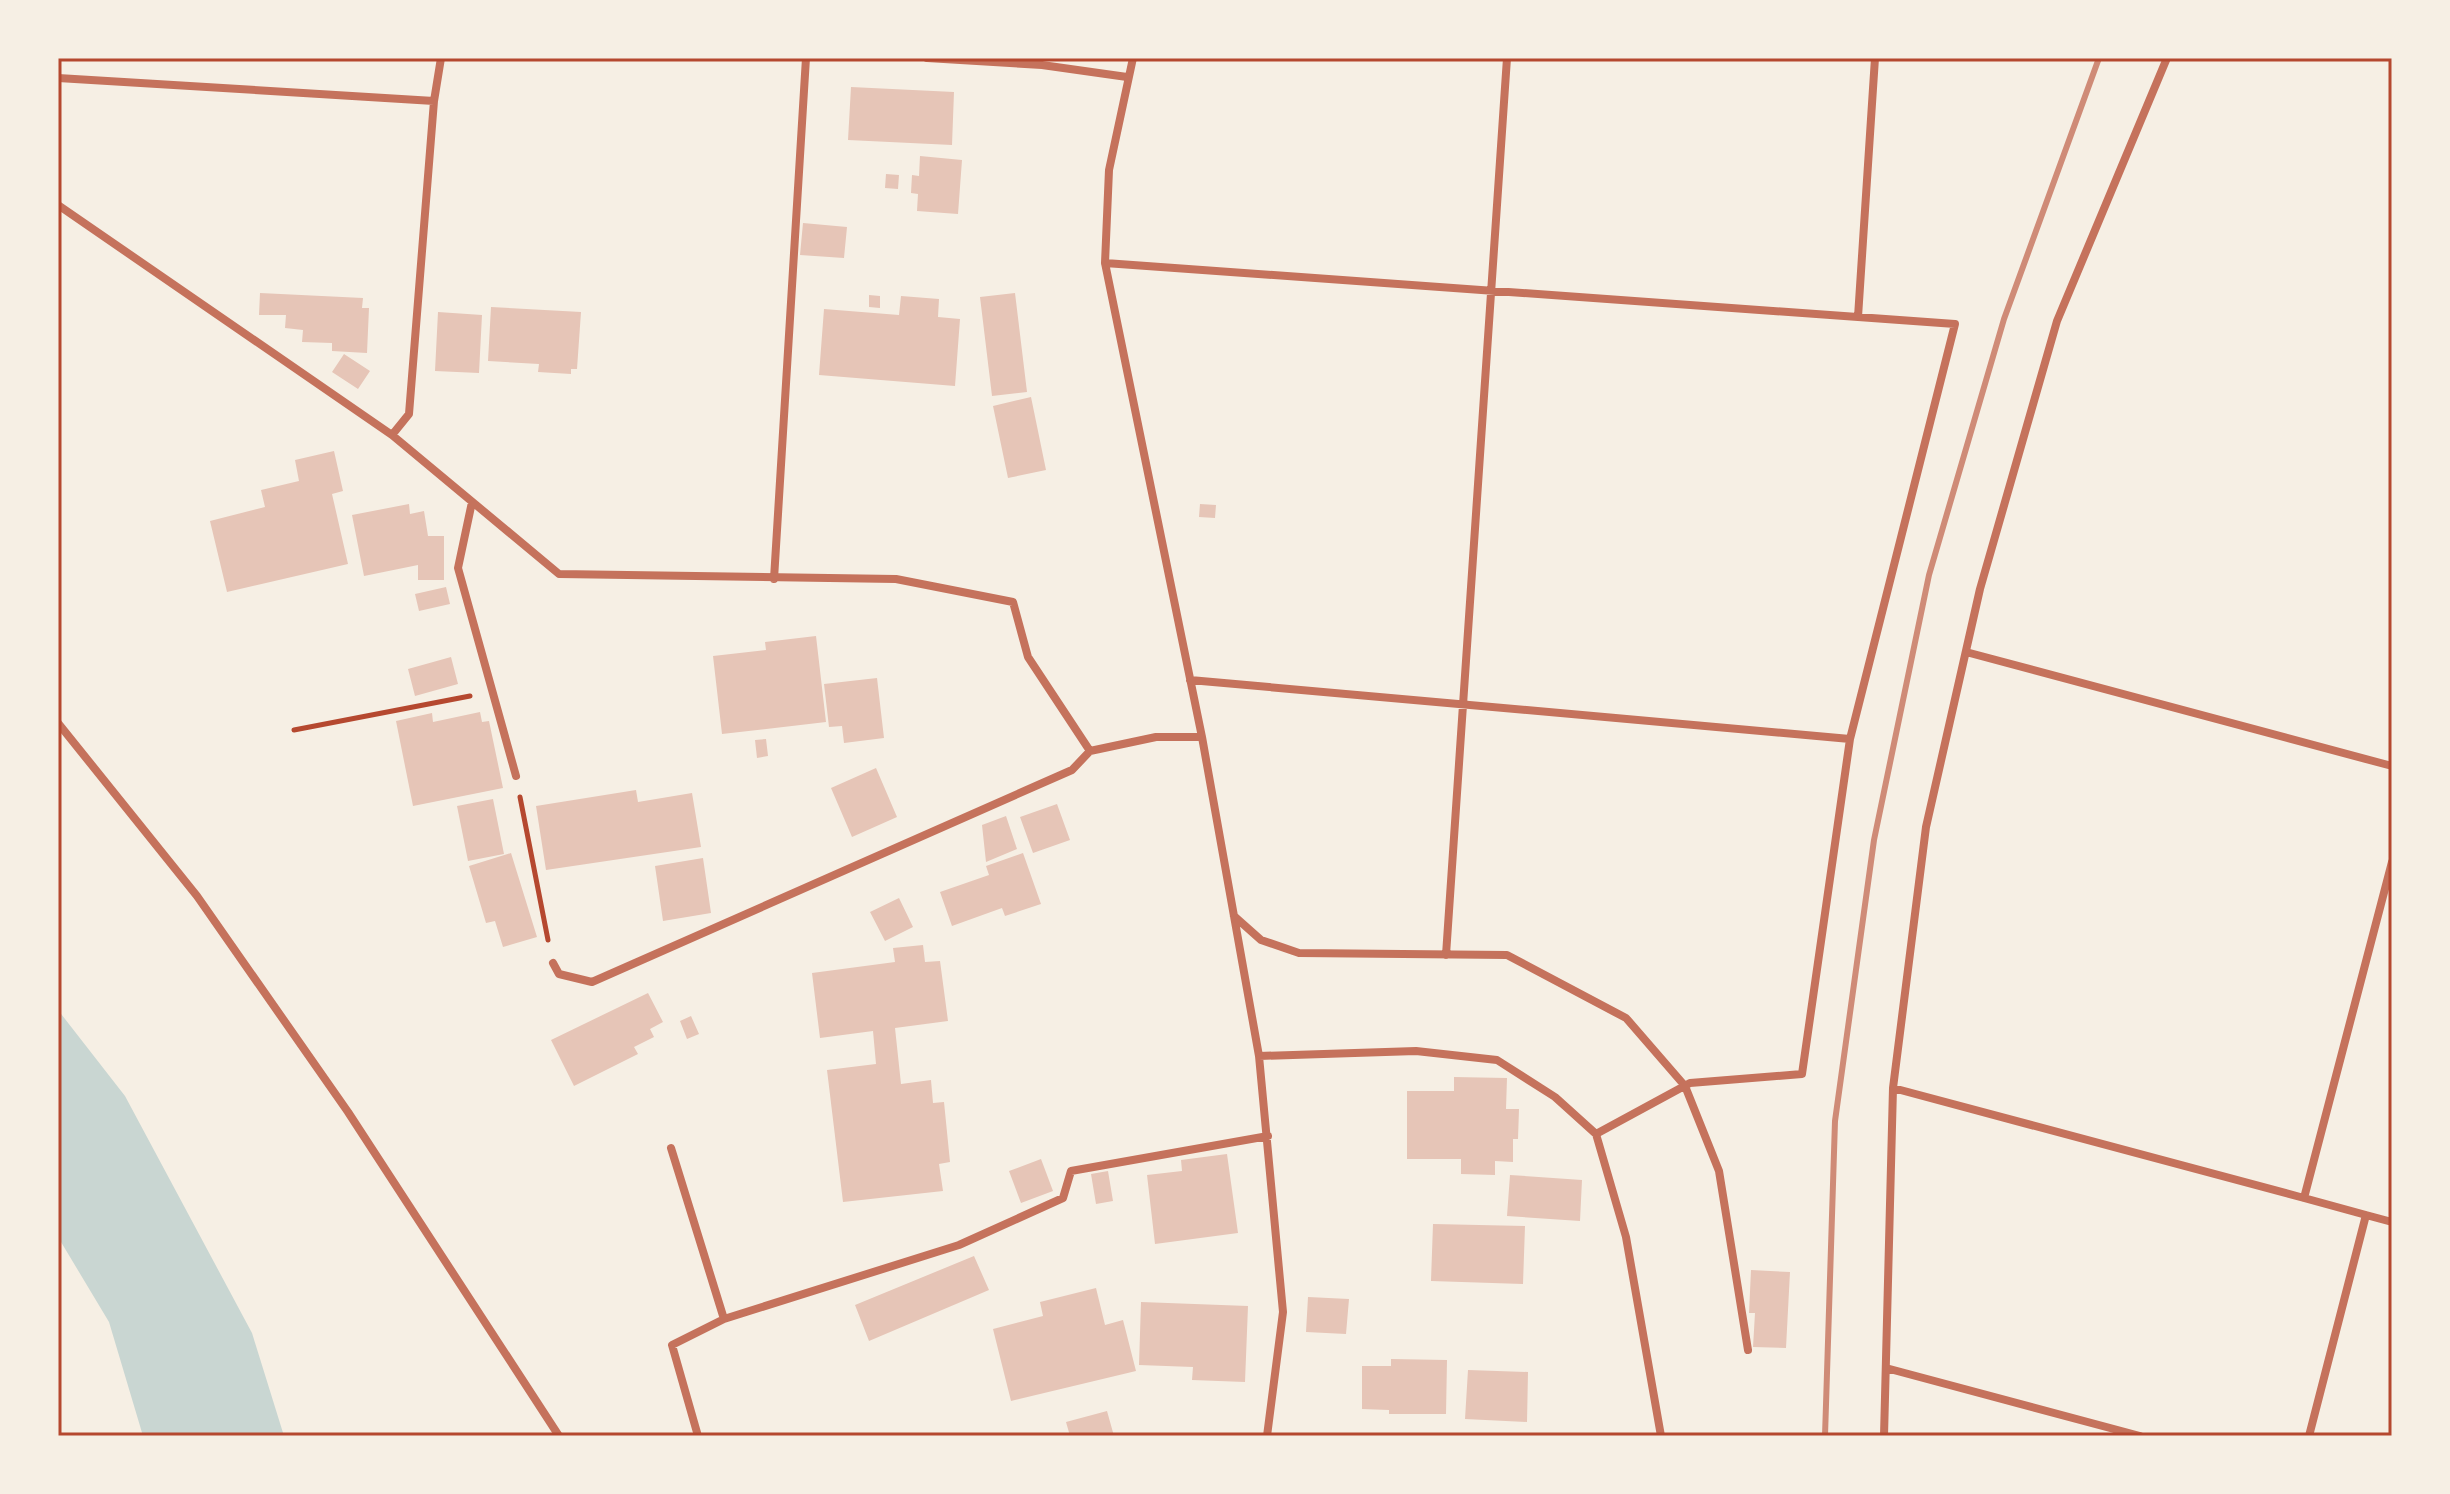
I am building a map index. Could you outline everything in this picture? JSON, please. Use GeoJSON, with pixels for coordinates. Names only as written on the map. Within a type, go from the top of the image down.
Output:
{"type":"FeatureCollection","features":[{"type":"Feature","properties":{"kind":"street"},"geometry":{"type":"LineString","coordinates":[[392,435],[409,414],[434,101],[441,58]]}},
{"type":"Feature","properties":{"kind":"street"},"geometry":{"type":"LineString","coordinates":[[774,579],[806,58]]}},
{"type":"Feature","properties":{"kind":"street"},"geometry":{"type":"LineString","coordinates":[[927,58],[1043,62],[1127,77]]}},
{"type":"Feature","properties":{"kind":"street"},"geometry":{"type":"LineString","coordinates":[[1133,58],[1109,170],[1105,263],[1202,737],[1259,1056],[1283,1312],[1267,1436]]}},
{"type":"Feature","properties":{"kind":"street"},"geometry":{"type":"LineString","coordinates":[[1446,955],[1507,58]]}},
{"type":"Feature","properties":{"kind":"street"},"geometry":{"type":"LineString","coordinates":[[1858,317],[1875,58]]}},
{"type":"Feature","properties":{"kind":"street"},"geometry":{"type":"LineString","coordinates":[[1884,1436],[1893,1088],[1926,827],[1966,652],[2057,321],[2167,58]]}},
{"type":"Feature","properties":{"kind":"street"},"geometry":{"type":"LineString","coordinates":[[58,78],[434,101]]}},
{"type":"Feature","properties":{"kind":"street"},"geometry":{"type":"LineString","coordinates":[[58,205],[392,435],[559,574],[896,579],[1013,602],[1028,657],[1090,751]]}},
{"type":"Feature","properties":{"kind":"street"},"geometry":{"type":"LineString","coordinates":[[1105,263],[1955,324],[1850,739],[1802,1074],[1685,1086],[1596,1134]]}},
{"type":"Feature","properties":{"kind":"street"},"geometry":{"type":"LineString","coordinates":[[472,502],[458,568],[516,776]]}},
{"type":"Feature","properties":{"kind":"street"},"geometry":{"type":"LineString","coordinates":[[1966,652],[2392,766]]}},
{"type":"Feature","properties":{"kind":"street"},"geometry":{"type":"LineString","coordinates":[[1190,680],[1850,739]]}},
{"type":"Feature","properties":{"kind":"street"},"geometry":{"type":"LineString","coordinates":[[58,723],[206,909],[348,1112],[559,1436]]}},
{"type":"Feature","properties":{"kind":"street"},"geometry":{"type":"LineString","coordinates":[[553,963],[559,974],[592,982],[1072,770],[1090,751],[1156,737],[1202,737]]}},
{"type":"Feature","properties":{"kind":"street"},"geometry":{"type":"LineString","coordinates":[[2304,1198],[2392,862]]}},
{"type":"Feature","properties":{"kind":"street"},"geometry":{"type":"LineString","coordinates":[[1233,916],[1261,940],[1299,953],[1507,955],[1626,1018],[1685,1086],[1719,1171],[1748,1350]]}},
{"type":"Feature","properties":{"kind":"street"},"geometry":{"type":"LineString","coordinates":[[1259,1056],[1416,1051],[1497,1060],[1555,1097],[1596,1134],[1626,1237],[1661,1436]]}},
{"type":"Feature","properties":{"kind":"street"},"geometry":{"type":"LineString","coordinates":[[1893,1088],[2392,1222]]}},
{"type":"Feature","properties":{"kind":"street"},"geometry":{"type":"LineString","coordinates":[[698,1436],[672,1345],[724,1319],[959,1245],[1063,1198],[1071,1171],[1268,1136]]}},
{"type":"Feature","properties":{"kind":"street"},"geometry":{"type":"LineString","coordinates":[[671,1148],[724,1319]]}},
{"type":"Feature","properties":{"kind":"street"},"geometry":{"type":"LineString","coordinates":[[2309,1436],[2366,1215]]}},
{"type":"Feature","properties":{"kind":"street"},"geometry":{"type":"LineString","coordinates":[[1886,1368],[2140,1436]]}},
{"type":"Feature","properties":{"kind":"path"},"geometry":{"type":"LineString","coordinates":[[294,730],[493,692]]}},
{"type":"Feature","properties":{"kind":"path"},"geometry":{"type":"LineString","coordinates":[[516,776],[553,963]]}},
{"type":"Feature","properties":{"kind":"shaded area"},"geometry":{"type":"Polygon","coordinates":[[[58,1010],[125,1096],[252,1333],[284,1436],[143,1436],[109,1322],[58,1237],[58,1010]]]}},
{"type":"Feature","properties":{"kind":"building"},"geometry":{"type":"Polygon","coordinates":[[[851,87],[954,92],[952,145],[848,140],[851,87]]]}},
{"type":"Feature","properties":{"kind":"building"},"geometry":{"type":"Polygon","coordinates":[[[920,156],[962,160],[958,214],[917,211],[918,194],[911,193],[912,175],[919,176],[920,156]]]}},
{"type":"Feature","properties":{"kind":"building"},"geometry":{"type":"Polygon","coordinates":[[[886,174],[899,175],[898,189],[885,188],[886,174]]]}},
{"type":"Feature","properties":{"kind":"building"},"geometry":{"type":"Polygon","coordinates":[[[803,223],[847,227],[844,258],[800,255],[803,223]]]}},
{"type":"Feature","properties":{"kind":"building"},"geometry":{"type":"Polygon","coordinates":[[[260,293],[363,298],[362,308],[369,308],[367,353],[332,351],[332,343],[302,342],[303,330],[285,328],[286,315],[259,315],[260,293]]]}},
{"type":"Feature","properties":{"kind":"building"},"geometry":{"type":"Polygon","coordinates":[[[1015,293],[1027,392],[992,396],[980,297],[1015,293]]]}},
{"type":"Feature","properties":{"kind":"building"},"geometry":{"type":"Polygon","coordinates":[[[869,295],[880,296],[880,308],[869,307],[869,295]]]}},
{"type":"Feature","properties":{"kind":"building"},"geometry":{"type":"Polygon","coordinates":[[[901,296],[939,299],[938,317],[960,319],[955,386],[819,375],[824,309],[899,315],[901,296]]]}},
{"type":"Feature","properties":{"kind":"building"},"geometry":{"type":"Polygon","coordinates":[[[491,307],[581,312],[577,369],[571,369],[571,374],[538,372],[539,364],[488,361],[491,307]]]}},
{"type":"Feature","properties":{"kind":"building"},"geometry":{"type":"Polygon","coordinates":[[[438,312],[482,315],[479,373],[435,371],[438,312]]]}},
{"type":"Feature","properties":{"kind":"building"},"geometry":{"type":"Polygon","coordinates":[[[344,354],[370,371],[358,389],[332,372],[344,354]]]}},
{"type":"Feature","properties":{"kind":"building"},"geometry":{"type":"Polygon","coordinates":[[[1031,397],[1046,470],[1008,478],[993,406],[1031,397]]]}},
{"type":"Feature","properties":{"kind":"building"},"geometry":{"type":"Polygon","coordinates":[[[334,451],[343,491],[332,494],[348,564],[227,592],[210,521],[265,507],[261,490],[299,481],[295,460],[334,451]]]}},
{"type":"Feature","properties":{"kind":"building"},"geometry":{"type":"Polygon","coordinates":[[[409,504],[410,514],[424,511],[428,536],[444,536],[444,580],[418,580],[418,565],[364,576],[352,515],[409,504]]]}},
{"type":"Feature","properties":{"kind":"building"},"geometry":{"type":"Polygon","coordinates":[[[1200,504],[1216,505],[1215,518],[1199,517],[1200,504]]]}},
{"type":"Feature","properties":{"kind":"building"},"geometry":{"type":"Polygon","coordinates":[[[446,587],[450,604],[419,611],[415,594],[446,587]]]}},
{"type":"Feature","properties":{"kind":"building"},"geometry":{"type":"Polygon","coordinates":[[[816,636],[826,722],[722,734],[713,656],[766,650],[765,642],[816,636]]]}},
{"type":"Feature","properties":{"kind":"building"},"geometry":{"type":"Polygon","coordinates":[[[451,657],[458,684],[415,696],[408,669],[451,657]]]}},
{"type":"Feature","properties":{"kind":"building"},"geometry":{"type":"Polygon","coordinates":[[[877,678],[884,738],[844,743],[842,726],[829,727],[824,684],[877,678]]]}},
{"type":"Feature","properties":{"kind":"building"},"geometry":{"type":"Polygon","coordinates":[[[480,712],[482,722],[489,721],[503,788],[413,806],[396,721],[432,713],[433,722],[480,712]]]}},
{"type":"Feature","properties":{"kind":"building"},"geometry":{"type":"Polygon","coordinates":[[[766,739],[768,756],[757,758],[755,740],[766,739]]]}},
{"type":"Feature","properties":{"kind":"building"},"geometry":{"type":"Polygon","coordinates":[[[876,768],[897,817],[852,837],[831,788],[876,768]]]}},
{"type":"Feature","properties":{"kind":"building"},"geometry":{"type":"Polygon","coordinates":[[[636,790],[638,802],[692,793],[701,847],[546,870],[536,806],[636,790]]]}},
{"type":"Feature","properties":{"kind":"building"},"geometry":{"type":"Polygon","coordinates":[[[493,799],[504,854],[468,861],[457,806],[493,799]]]}},
{"type":"Feature","properties":{"kind":"building"},"geometry":{"type":"Polygon","coordinates":[[[1057,804],[1070,840],[1033,853],[1020,817],[1057,804]]]}},
{"type":"Feature","properties":{"kind":"building"},"geometry":{"type":"Polygon","coordinates":[[[1006,816],[1017,849],[986,862],[982,825],[1006,816]]]}},
{"type":"Feature","properties":{"kind":"building"},"geometry":{"type":"Polygon","coordinates":[[[511,853],[537,937],[503,947],[495,921],[486,923],[469,866],[511,853]]]}},
{"type":"Feature","properties":{"kind":"building"},"geometry":{"type":"Polygon","coordinates":[[[1023,853],[1041,904],[1005,916],[1002,908],[952,926],[940,892],[989,875],[986,866],[1023,853]]]}},
{"type":"Feature","properties":{"kind":"building"},"geometry":{"type":"Polygon","coordinates":[[[703,858],[711,913],[663,921],[655,866],[703,858]]]}},
{"type":"Feature","properties":{"kind":"building"},"geometry":{"type":"Polygon","coordinates":[[[899,898],[913,927],[885,941],[870,912],[899,898]]]}},
{"type":"Feature","properties":{"kind":"building"},"geometry":{"type":"Polygon","coordinates":[[[923,945],[925,962],[940,961],[948,1021],[895,1028],[901,1084],[931,1080],[933,1103],[944,1102],[950,1162],[939,1164],[943,1191],[843,1202],[827,1070],[876,1064],[873,1031],[820,1038],[812,973],[895,962],[893,948],[923,945]]]}},
{"type":"Feature","properties":{"kind":"building"},"geometry":{"type":"Polygon","coordinates":[[[648,993],[663,1022],[650,1029],[654,1037],[634,1047],[638,1054],[574,1086],[551,1040],[648,993]]]}},
{"type":"Feature","properties":{"kind":"building"},"geometry":{"type":"Polygon","coordinates":[[[691,1016],[699,1034],[687,1039],[680,1021],[691,1016]]]}},
{"type":"Feature","properties":{"kind":"building"},"geometry":{"type":"Polygon","coordinates":[[[1454,1077],[1507,1078],[1506,1109],[1519,1109],[1518,1139],[1513,1139],[1513,1162],[1495,1161],[1495,1175],[1461,1174],[1461,1159],[1407,1159],[1407,1091],[1454,1091],[1454,1077]]]}},
{"type":"Feature","properties":{"kind":"building"},"geometry":{"type":"Polygon","coordinates":[[[1227,1154],[1238,1233],[1155,1244],[1147,1175],[1182,1171],[1181,1160],[1227,1154]]]}},
{"type":"Feature","properties":{"kind":"building"},"geometry":{"type":"Polygon","coordinates":[[[1041,1159],[1053,1191],[1021,1203],[1009,1171],[1041,1159]]]}},
{"type":"Feature","properties":{"kind":"building"},"geometry":{"type":"Polygon","coordinates":[[[1108,1171],[1113,1201],[1096,1204],[1091,1174],[1108,1171]]]}},
{"type":"Feature","properties":{"kind":"building"},"geometry":{"type":"Polygon","coordinates":[[[1510,1175],[1582,1180],[1580,1221],[1507,1216],[1510,1175]]]}},
{"type":"Feature","properties":{"kind":"building"},"geometry":{"type":"Polygon","coordinates":[[[1433,1224],[1525,1226],[1523,1284],[1431,1281],[1433,1224]]]}},
{"type":"Feature","properties":{"kind":"building"},"geometry":{"type":"Polygon","coordinates":[[[974,1256],[989,1290],[869,1341],[855,1305],[974,1256]]]}},
{"type":"Feature","properties":{"kind":"building"},"geometry":{"type":"Polygon","coordinates":[[[1751,1270],[1790,1272],[1786,1348],[1753,1347],[1755,1313],[1749,1313],[1751,1270]]]}},
{"type":"Feature","properties":{"kind":"building"},"geometry":{"type":"Polygon","coordinates":[[[1096,1288],[1105,1325],[1123,1320],[1136,1371],[1011,1401],[993,1329],[1043,1316],[1040,1302],[1096,1288]]]}},
{"type":"Feature","properties":{"kind":"building"},"geometry":{"type":"Polygon","coordinates":[[[1308,1297],[1349,1299],[1346,1334],[1306,1332],[1308,1297]]]}},
{"type":"Feature","properties":{"kind":"building"},"geometry":{"type":"Polygon","coordinates":[[[1141,1302],[1248,1306],[1245,1382],[1192,1380],[1193,1367],[1139,1365],[1141,1302]]]}},
{"type":"Feature","properties":{"kind":"building"},"geometry":{"type":"Polygon","coordinates":[[[1391,1359],[1447,1360],[1446,1414],[1389,1414],[1389,1410],[1362,1409],[1362,1366],[1391,1366],[1391,1359]]]}},
{"type":"Feature","properties":{"kind":"building"},"geometry":{"type":"Polygon","coordinates":[[[1468,1370],[1528,1372],[1527,1422],[1465,1419],[1468,1370]]]}},
{"type":"Feature","properties":{"kind":"building"},"geometry":{"type":"Polygon","coordinates":[[[1107,1411],[1114,1436],[1070,1436],[1066,1422],[1107,1411]]]}},
{"type":"Feature","properties":{"kind":"railway"},"geometry":{"type":"LineString","coordinates":[[1825,1436],[1835,1121],[1874,840],[1929,575],[2004,319],[2099,58]]}}]}
